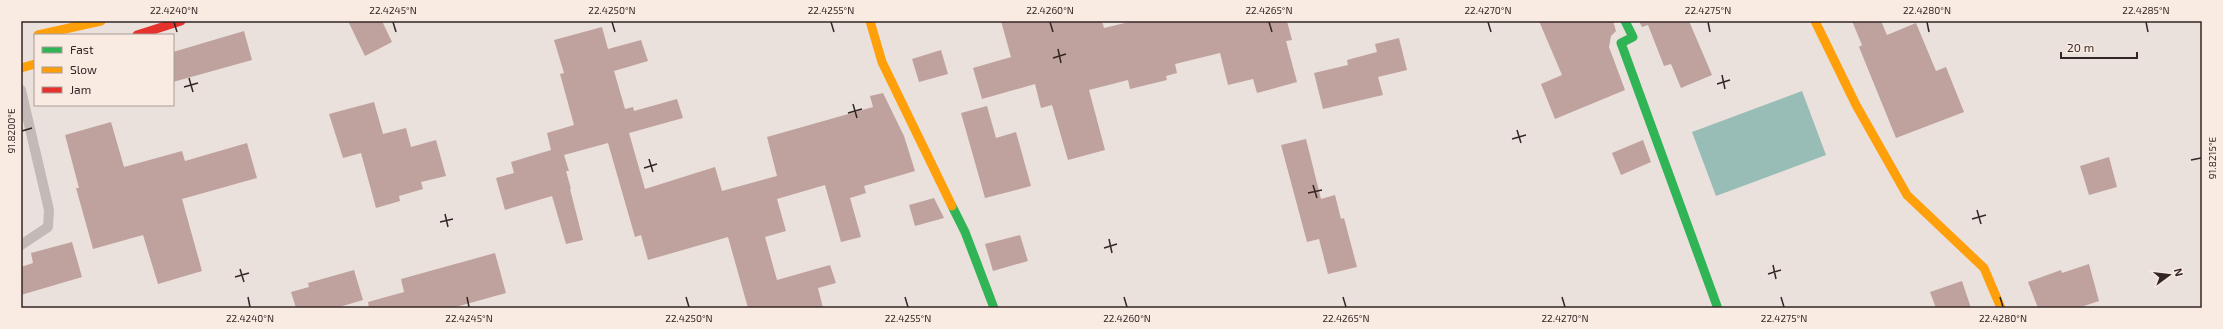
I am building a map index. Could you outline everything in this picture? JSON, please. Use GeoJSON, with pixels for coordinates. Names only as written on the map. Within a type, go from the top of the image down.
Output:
{"type":"FeatureCollection","features":[{"type":"Feature","properties":{"kind":"main road"},"geometry":{"type":"LineString","coordinates":[[42,34],[101,21]]}},
{"type":"Feature","properties":{"kind":"main road"},"geometry":{"type":"LineString","coordinates":[[140,34],[181,21]]}},
{"type":"Feature","properties":{"kind":"main road"},"geometry":{"type":"LineString","coordinates":[[870,21],[882,62],[965,232],[994,308]]}},
{"type":"Feature","properties":{"kind":"main road"},"geometry":{"type":"LineString","coordinates":[[1625,21],[1633,37],[1621,43],[1717,306]]}},
{"type":"Feature","properties":{"kind":"main road"},"geometry":{"type":"LineString","coordinates":[[1815,21],[1856,105],[1907,195],[1984,268],[2001,308]]}},
{"type":"Feature","properties":{"kind":"main road"},"geometry":{"type":"LineString","coordinates":[[21,68],[34,64]]}},
{"type":"Feature","properties":{"kind":"lane"},"geometry":{"type":"LineString","coordinates":[[21,90],[49,210],[48,227],[21,245]]}},
{"type":"Feature","properties":{"kind":"water"},"geometry":{"type":"Polygon","coordinates":[[[1802,91],[1826,155],[1716,196],[1692,132],[1802,91]]]}},
{"type":"Feature","properties":{"kind":"building"},"geometry":{"type":"Polygon","coordinates":[[[348,21],[382,21],[392,42],[365,56],[348,21]]]}},
{"type":"Feature","properties":{"kind":"building"},"geometry":{"type":"Polygon","coordinates":[[[1001,21],[1102,21],[1104,28],[1133,21],[1287,21],[1292,40],[1286,41],[1297,82],[1257,93],[1253,79],[1228,85],[1220,53],[1175,64],[1177,73],[1166,76],[1167,80],[1130,89],[1128,80],[1089,90],[1105,150],[1068,160],[1052,105],[1041,108],[1035,84],[982,99],[973,68],[1011,57],[1001,21]]]}},
{"type":"Feature","properties":{"kind":"building"},"geometry":{"type":"Polygon","coordinates":[[[1539,21],[1613,21],[1616,31],[1611,36],[1609,47],[1625,90],[1555,119],[1541,84],[1562,75],[1539,21]]]}},
{"type":"Feature","properties":{"kind":"building"},"geometry":{"type":"Polygon","coordinates":[[[1639,21],[1689,21],[1712,75],[1681,88],[1671,64],[1664,66],[1648,25],[1642,27],[1639,21]]]}},
{"type":"Feature","properties":{"kind":"building"},"geometry":{"type":"Polygon","coordinates":[[[1852,21],[1881,21],[1887,35],[1916,23],[1936,71],[1946,67],[1964,112],[1896,138],[1859,47],[1862,45],[1852,21]]]}},
{"type":"Feature","properties":{"kind":"building"},"geometry":{"type":"Polygon","coordinates":[[[602,27],[608,49],[641,40],[648,61],[614,71],[625,109],[633,107],[634,111],[677,99],[683,118],[629,133],[645,189],[715,167],[722,191],[777,176],[767,137],[873,107],[870,96],[883,93],[904,136],[915,171],[864,186],[866,193],[850,198],[861,237],[841,242],[825,185],[777,199],[786,231],[765,237],[777,280],[830,265],[836,283],[818,288],[823,308],[748,308],[728,237],[648,260],[641,235],[635,237],[608,143],[564,155],[569,171],[566,171],[570,189],[583,240],[566,244],[552,196],[505,210],[496,178],[514,173],[511,162],[551,150],[547,133],[574,125],[560,74],[564,73],[554,40],[602,27]]]}},
{"type":"Feature","properties":{"kind":"building"},"geometry":{"type":"Polygon","coordinates":[[[244,31],[252,60],[174,82],[174,52],[244,31]]]}},
{"type":"Feature","properties":{"kind":"building"},"geometry":{"type":"Polygon","coordinates":[[[1399,38],[1407,70],[1378,77],[1383,95],[1323,109],[1314,73],[1348,65],[1347,60],[1377,52],[1375,44],[1399,38]]]}},
{"type":"Feature","properties":{"kind":"building"},"geometry":{"type":"Polygon","coordinates":[[[941,50],[948,74],[919,82],[912,59],[941,50]]]}},
{"type":"Feature","properties":{"kind":"building"},"geometry":{"type":"Polygon","coordinates":[[[374,102],[383,134],[406,128],[411,147],[436,140],[446,176],[421,182],[423,189],[399,196],[400,201],[376,208],[361,153],[343,158],[329,114],[374,102]]]}},
{"type":"Feature","properties":{"kind":"building"},"geometry":{"type":"Polygon","coordinates":[[[987,106],[996,138],[1016,132],[1031,186],[985,198],[961,113],[987,106]]]}},
{"type":"Feature","properties":{"kind":"building"},"geometry":{"type":"Polygon","coordinates":[[[111,122],[124,167],[182,151],[185,161],[247,143],[257,178],[182,199],[202,271],[158,284],[143,235],[93,249],[76,188],[79,188],[65,135],[111,122]]]}},
{"type":"Feature","properties":{"kind":"building"},"geometry":{"type":"Polygon","coordinates":[[[1306,139],[1321,199],[1335,195],[1341,219],[1344,218],[1357,267],[1328,274],[1319,239],[1307,242],[1281,145],[1306,139]]]}},
{"type":"Feature","properties":{"kind":"building"},"geometry":{"type":"Polygon","coordinates":[[[1643,140],[1651,162],[1621,175],[1612,153],[1643,140]]]}},
{"type":"Feature","properties":{"kind":"building"},"geometry":{"type":"Polygon","coordinates":[[[2109,157],[2117,187],[2089,195],[2080,166],[2109,157]]]}},
{"type":"Feature","properties":{"kind":"building"},"geometry":{"type":"Polygon","coordinates":[[[934,198],[944,218],[915,226],[909,205],[934,198]]]}},
{"type":"Feature","properties":{"kind":"building"},"geometry":{"type":"Polygon","coordinates":[[[1020,235],[1028,261],[993,271],[985,244],[1020,235]]]}},
{"type":"Feature","properties":{"kind":"building"},"geometry":{"type":"Polygon","coordinates":[[[72,242],[82,277],[21,295],[21,267],[33,263],[31,253],[72,242]]]}},
{"type":"Feature","properties":{"kind":"building"},"geometry":{"type":"Polygon","coordinates":[[[495,253],[506,293],[452,308],[369,308],[368,302],[404,292],[401,279],[495,253]]]}},
{"type":"Feature","properties":{"kind":"building"},"geometry":{"type":"Polygon","coordinates":[[[2089,264],[2099,301],[2078,308],[2038,308],[2028,282],[2061,270],[2062,273],[2089,264]]]}},
{"type":"Feature","properties":{"kind":"building"},"geometry":{"type":"Polygon","coordinates":[[[354,270],[363,300],[336,308],[296,308],[291,292],[309,287],[308,283],[354,270]]]}},
{"type":"Feature","properties":{"kind":"building"},"geometry":{"type":"Polygon","coordinates":[[[1962,281],[1971,308],[1936,308],[1930,292],[1962,281]]]}},
{"type":"Feature","properties":{"kind":"traffic: fast"},"geometry":{"type":"LineString","coordinates":[[1625,21],[1633,37],[1621,43],[1717,306]]}},
{"type":"Feature","properties":{"kind":"traffic: fast"},"geometry":{"type":"LineString","coordinates":[[952,206],[965,232],[994,308]]}},
{"type":"Feature","properties":{"kind":"traffic: slow"},"geometry":{"type":"LineString","coordinates":[[42,34],[101,21]]}},
{"type":"Feature","properties":{"kind":"traffic: slow"},"geometry":{"type":"LineString","coordinates":[[870,21],[882,62],[952,206]]}},
{"type":"Feature","properties":{"kind":"traffic: slow"},"geometry":{"type":"LineString","coordinates":[[1815,21],[1856,105],[1907,195],[1984,268],[2001,308]]}},
{"type":"Feature","properties":{"kind":"traffic: slow"},"geometry":{"type":"LineString","coordinates":[[21,68],[34,64]]}},
{"type":"Feature","properties":{"kind":"traffic: jam"},"geometry":{"type":"LineString","coordinates":[[140,34],[181,21]]}}]}
